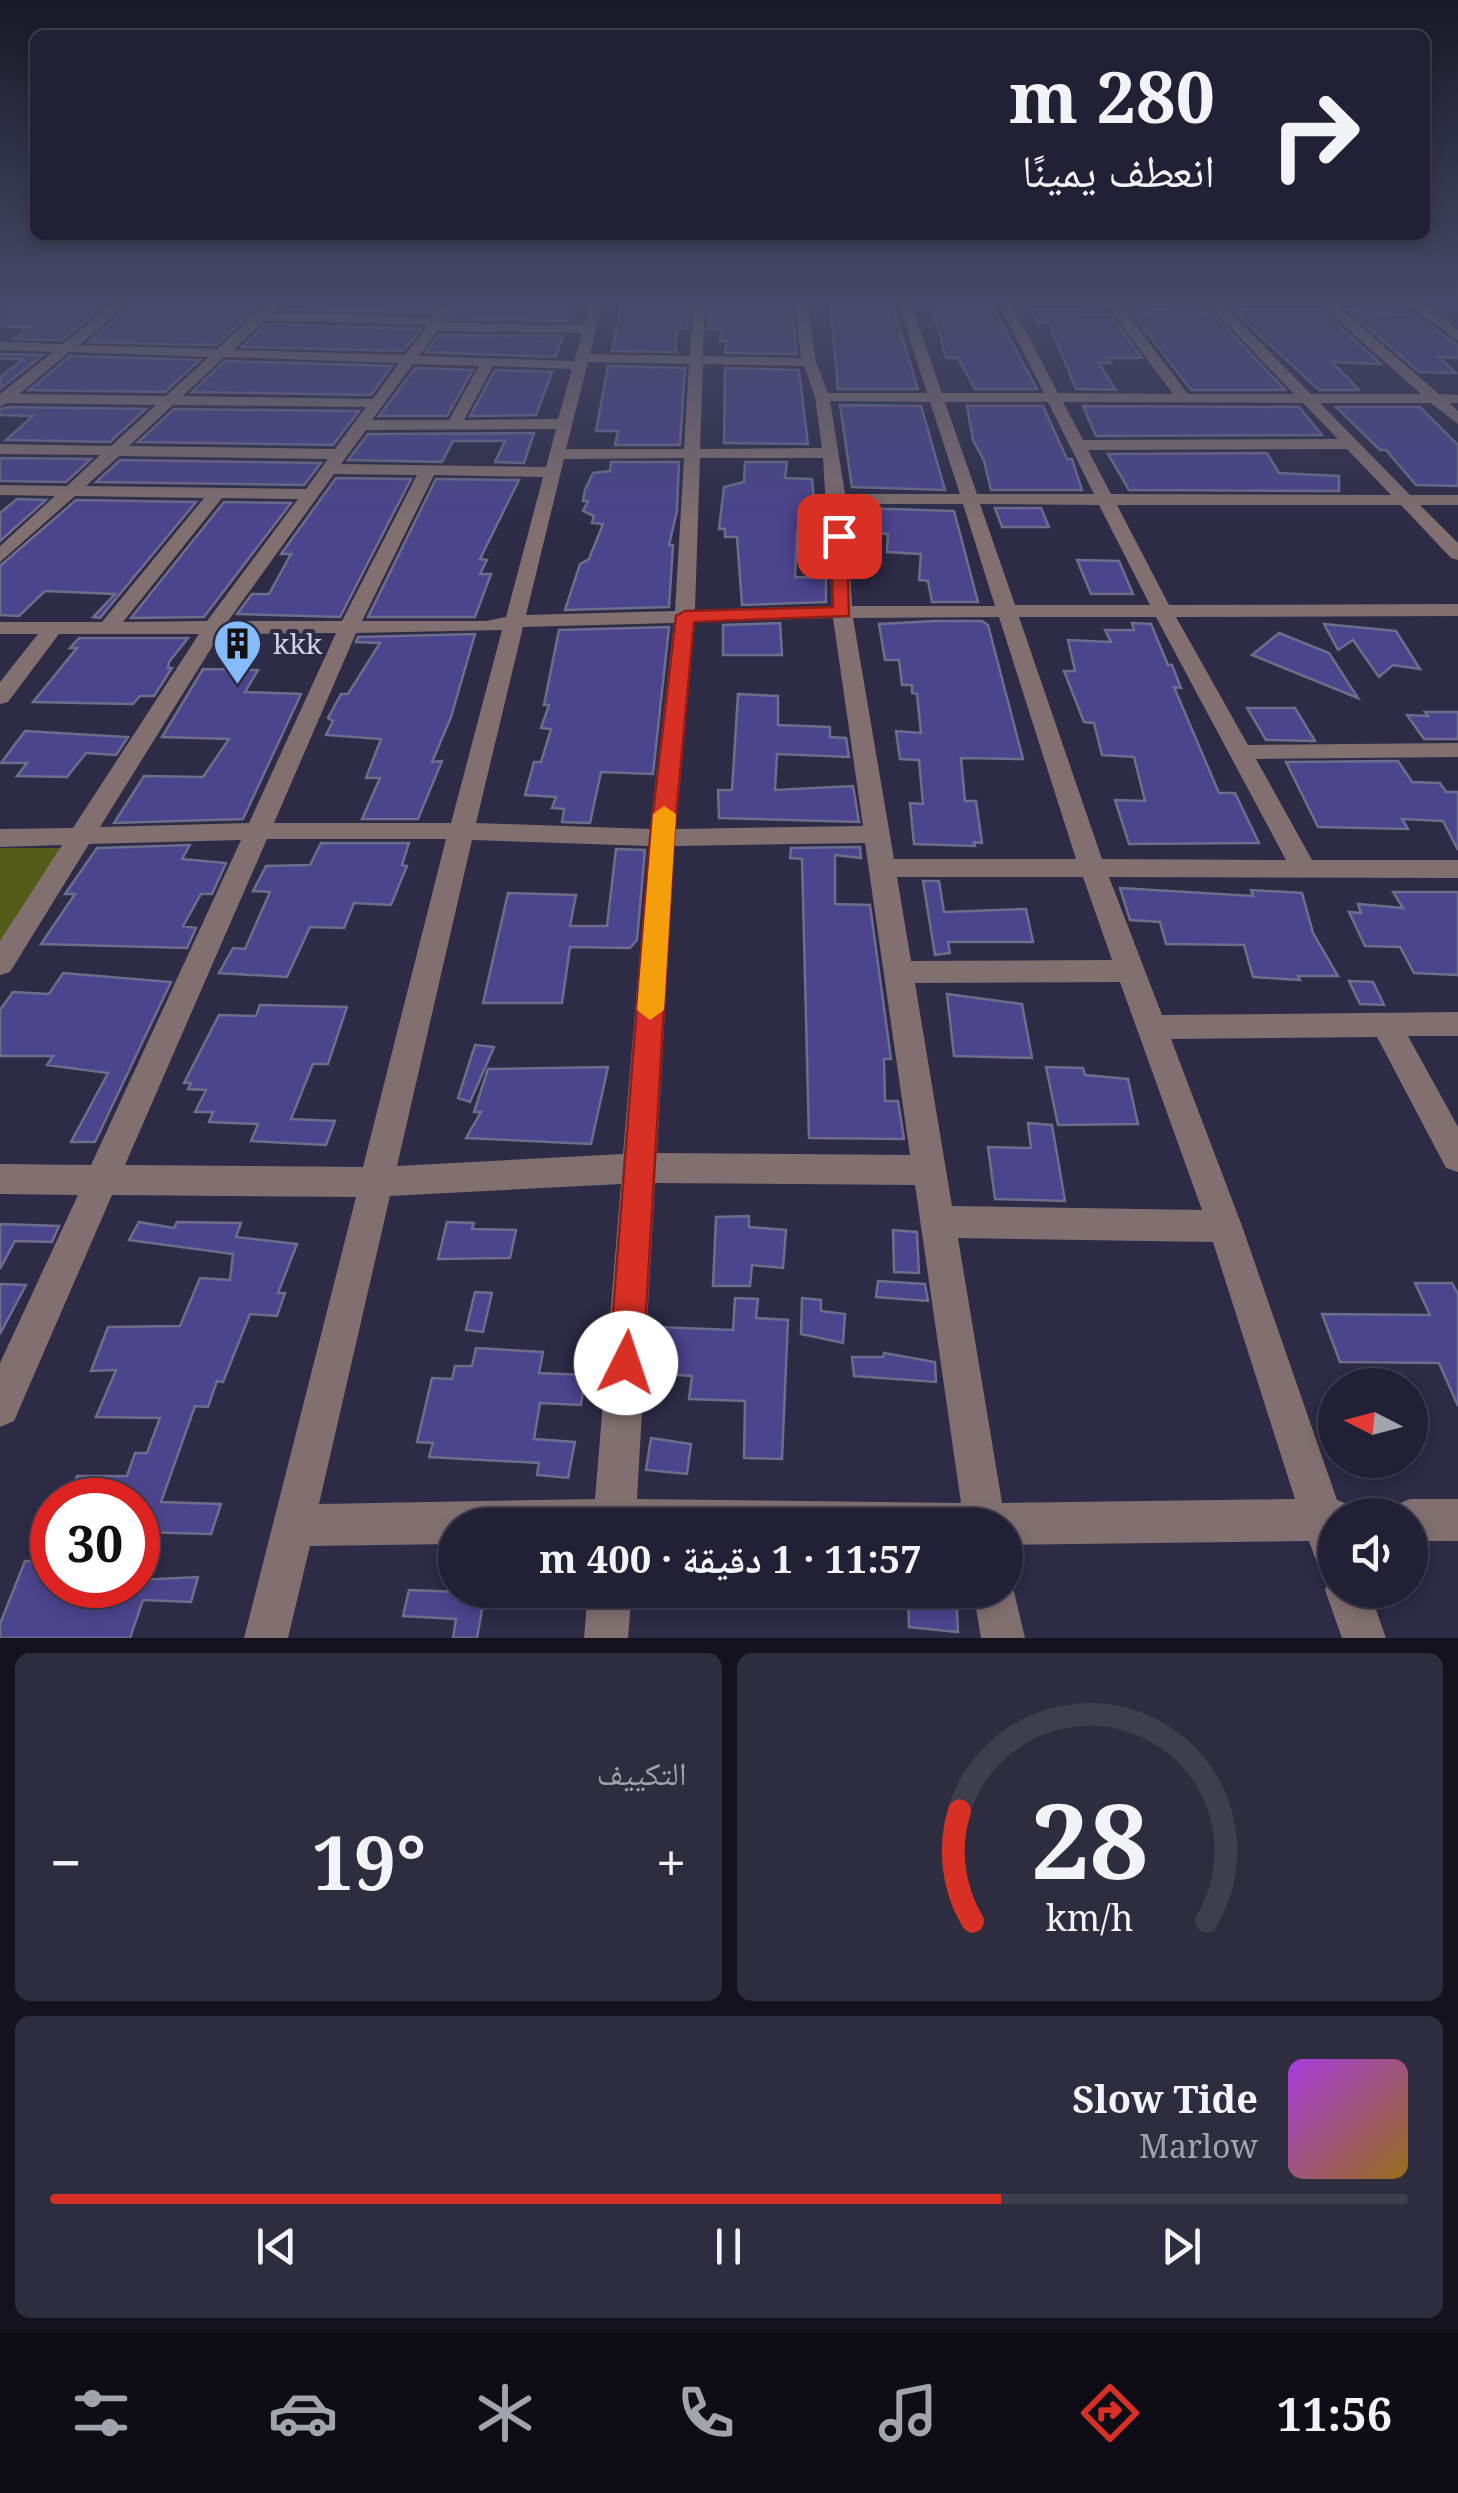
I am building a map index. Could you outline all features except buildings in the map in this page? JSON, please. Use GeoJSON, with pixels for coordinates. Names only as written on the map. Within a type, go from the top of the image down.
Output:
{"type":"FeatureCollection","features":[{"type":"Feature","properties":{"kind":"street"},"geometry":{"type":"LineString","coordinates":[[2,399],[33,374]]}},
{"type":"Feature","properties":{"kind":"street"},"geometry":{"type":"LineString","coordinates":[[0,556],[197,374]]}},
{"type":"Feature","properties":{"kind":"street"},"geometry":{"type":"LineString","coordinates":[[0,964],[213,628],[398,374]]}},
{"type":"Feature","properties":{"kind":"street"},"geometry":{"type":"LineString","coordinates":[[454,424],[481,374]]}},
{"type":"Feature","properties":{"kind":"street"},"geometry":{"type":"LineString","coordinates":[[266,1638],[461,831],[578,374]]}},
{"type":"Feature","properties":{"kind":"street"},"geometry":{"type":"LineString","coordinates":[[616,1508],[662,838],[685,616],[695,374]]}},
{"type":"Feature","properties":{"kind":"street"},"geometry":{"type":"LineString","coordinates":[[813,374],[822,397],[827,453],[837,499],[842,612],[983,1508]]}},
{"type":"Feature","properties":{"kind":"street"},"geometry":{"type":"LineString","coordinates":[[929,374],[1092,868],[1319,1498]]}},
{"type":"Feature","properties":{"kind":"street"},"geometry":{"type":"LineString","coordinates":[[1042,374],[1162,610],[1244,752],[1305,870]]}},
{"type":"Feature","properties":{"kind":"street"},"geometry":{"type":"LineString","coordinates":[[1166,374],[1186,401]]}},
{"type":"Feature","properties":{"kind":"street"},"geometry":{"type":"LineString","coordinates":[[1283,374],[1458,554]]}},
{"type":"Feature","properties":{"kind":"street"},"geometry":{"type":"LineString","coordinates":[[1408,374],[1458,419]]}},
{"type":"Feature","properties":{"kind":"street"},"geometry":{"type":"LineString","coordinates":[[822,397],[1056,401],[1458,399]]}},
{"type":"Feature","properties":{"kind":"street"},"geometry":{"type":"LineString","coordinates":[[2,399],[375,403]]}},
{"type":"Feature","properties":{"kind":"street"},"geometry":{"type":"LineString","coordinates":[[359,425],[564,424]]}},
{"type":"Feature","properties":{"kind":"street"},"geometry":{"type":"LineString","coordinates":[[1078,445],[1352,444]]}},
{"type":"Feature","properties":{"kind":"street"},"geometry":{"type":"LineString","coordinates":[[0,450],[340,454]]}},
{"type":"Feature","properties":{"kind":"street"},"geometry":{"type":"LineString","coordinates":[[328,470],[428,470],[692,455],[827,453]]}},
{"type":"Feature","properties":{"kind":"street"},"geometry":{"type":"LineString","coordinates":[[0,1407],[105,1180],[349,627],[428,470]]}},
{"type":"Feature","properties":{"kind":"street"},"geometry":{"type":"LineString","coordinates":[[0,490],[310,494]]}},
{"type":"Feature","properties":{"kind":"street"},"geometry":{"type":"LineString","coordinates":[[108,626],[216,492]]}},
{"type":"Feature","properties":{"kind":"street"},"geometry":{"type":"LineString","coordinates":[[837,499],[1109,503],[1458,500]]}},
{"type":"Feature","properties":{"kind":"street"},"geometry":{"type":"LineString","coordinates":[[0,628],[486,627],[514,621],[842,612],[1458,610]]}},
{"type":"Feature","properties":{"kind":"street"},"geometry":{"type":"LineString","coordinates":[[0,697],[54,627]]}},
{"type":"Feature","properties":{"kind":"street"},"geometry":{"type":"LineString","coordinates":[[1244,752],[1458,750]]}},
{"type":"Feature","properties":{"kind":"street"},"geometry":{"type":"LineString","coordinates":[[0,838],[260,831],[461,831],[662,838],[877,834]]}},
{"type":"Feature","properties":{"kind":"street"},"geometry":{"type":"LineString","coordinates":[[882,868],[1458,869]]}},
{"type":"Feature","properties":{"kind":"street"},"geometry":{"type":"LineString","coordinates":[[898,972],[1128,971]]}},
{"type":"Feature","properties":{"kind":"street"},"geometry":{"type":"LineString","coordinates":[[1148,1026],[1458,1024]]}},
{"type":"Feature","properties":{"kind":"street"},"geometry":{"type":"LineString","coordinates":[[1386,1025],[1458,1158]]}},
{"type":"Feature","properties":{"kind":"street"},"geometry":{"type":"LineString","coordinates":[[0,1179],[379,1182],[640,1168],[930,1170]]}},
{"type":"Feature","properties":{"kind":"street"},"geometry":{"type":"LineString","coordinates":[[938,1222],[1224,1226]]}},
{"type":"Feature","properties":{"kind":"street"},"geometry":{"type":"LineString","coordinates":[[1428,1520],[1458,1520]]}},
{"type":"Feature","properties":{"kind":"street"},"geometry":{"type":"LineString","coordinates":[[294,1525],[438,1524]]}},
{"type":"Feature","properties":{"kind":"street"},"geometry":{"type":"LineString","coordinates":[[1023,1525],[1318,1532]]}},
{"type":"Feature","properties":{"kind":"street"},"geometry":{"type":"LineString","coordinates":[[606,1638],[608,1608]]}},
{"type":"Feature","properties":{"kind":"street"},"geometry":{"type":"LineString","coordinates":[[998,1608],[1003,1638]]}},
{"type":"Feature","properties":{"kind":"street"},"geometry":{"type":"LineString","coordinates":[[1353,1608],[1364,1638]]}},
{"type":"Feature","properties":{"kind":"green space"},"geometry":{"type":"Polygon","coordinates":[[[0,848],[66,848],[0,953],[0,848]]]}},
{"type":"Feature","properties":{"kind":"slow traffic"},"geometry":{"type":"LineString","coordinates":[[650,1010],[664,814]]}},
{"type":"Feature","properties":{"kind":"place","name":"kkk"},"geometry":{"type":"Point","coordinates":[238,686]}},
{"type":"Feature","properties":{"kind":"route"},"geometry":{"type":"LineString","coordinates":[[626,1363],[662,838],[685,616],[842,612],[839,536]]}}]}
